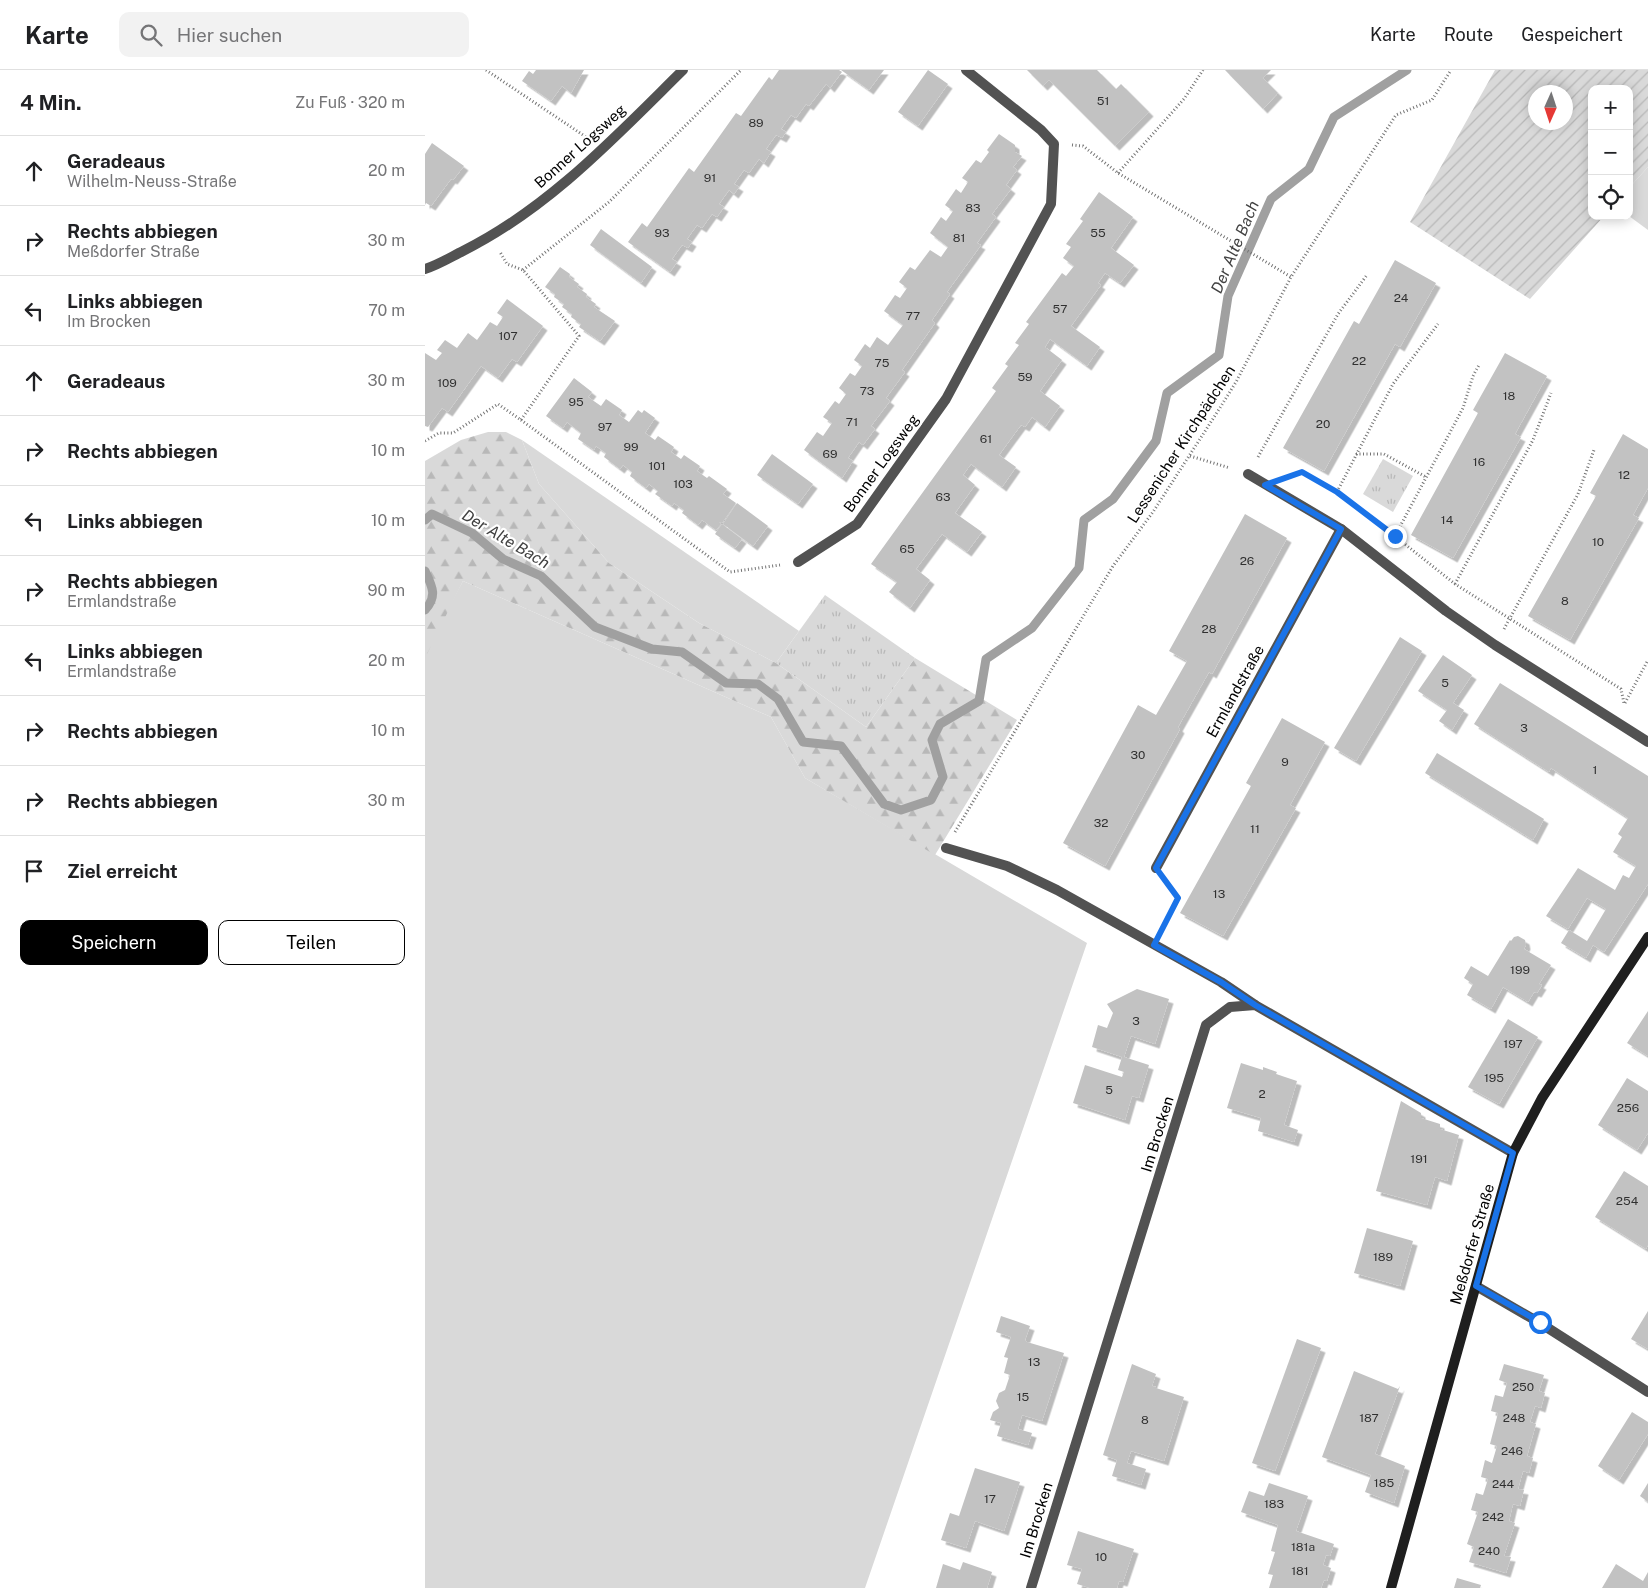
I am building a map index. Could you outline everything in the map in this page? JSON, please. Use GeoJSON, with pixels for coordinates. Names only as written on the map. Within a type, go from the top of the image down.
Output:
{"type":"FeatureCollection","features":[{"type":"Feature","properties":{"kind":"street","name":"Bonner Logsweg"},"geometry":{"type":"LineString","coordinates":[[425,269],[491,237],[539,204],[603,149],[683,70]]}},
{"type":"Feature","properties":{"kind":"street"},"geometry":{"type":"LineString","coordinates":[[966,70],[1041,130],[1054,144]]}},
{"type":"Feature","properties":{"kind":"street","name":"Bonner Logsweg"},"geometry":{"type":"LineString","coordinates":[[798,562],[857,524],[946,399],[1051,204],[1054,144]]}},
{"type":"Feature","properties":{"kind":"street"},"geometry":{"type":"LineString","coordinates":[[1248,474],[1341,529],[1446,611],[1495,645],[1648,742]]}},
{"type":"Feature","properties":{"kind":"street","name":"Ermlandstraße"},"geometry":{"type":"LineString","coordinates":[[1156,868],[1341,529]]}},
{"type":"Feature","properties":{"kind":"street"},"geometry":{"type":"LineString","coordinates":[[945,848],[1007,866],[1057,890],[1221,982],[1255,1005],[1513,1153]]}},
{"type":"Feature","properties":{"kind":"street","name":"Meßdorfer Straße"},"geometry":{"type":"LineString","coordinates":[[1391,1588],[1513,1153],[1542,1098],[1648,937]]}},
{"type":"Feature","properties":{"kind":"street","name":"Im Brocken"},"geometry":{"type":"LineString","coordinates":[[1031,1588],[1206,1025],[1230,1007],[1255,1005]]}},
{"type":"Feature","properties":{"kind":"street"},"geometry":{"type":"LineString","coordinates":[[1476,1286],[1540,1322],[1648,1392]]}},
{"type":"Feature","properties":{"kind":"path"},"geometry":{"type":"LineString","coordinates":[[486,70],[603,149]]}},
{"type":"Feature","properties":{"kind":"path"},"geometry":{"type":"LineString","coordinates":[[523,270],[609,202],[741,70]]}},
{"type":"Feature","properties":{"kind":"path"},"geometry":{"type":"LineString","coordinates":[[1118,173],[1184,100],[1203,70]]}},
{"type":"Feature","properties":{"kind":"path","name":"Lessenicher Kirchpädchen"},"geometry":{"type":"LineString","coordinates":[[945,848],[1113,566],[1153,512],[1190,456],[1236,382],[1291,277],[1396,115],[1432,100],[1451,70]]}},
{"type":"Feature","properties":{"kind":"path"},"geometry":{"type":"LineString","coordinates":[[1054,144],[1083,146],[1118,173],[1291,277]]}},
{"type":"Feature","properties":{"kind":"path"},"geometry":{"type":"LineString","coordinates":[[491,237],[507,264],[523,270],[579,336],[521,420]]}},
{"type":"Feature","properties":{"kind":"path"},"geometry":{"type":"LineString","coordinates":[[1190,456],[1248,474],[1338,314],[1367,275]]}},
{"type":"Feature","properties":{"kind":"path"},"geometry":{"type":"LineString","coordinates":[[1337,492],[1393,384],[1438,324]]}},
{"type":"Feature","properties":{"kind":"path"},"geometry":{"type":"LineString","coordinates":[[1395,536],[1463,408],[1473,376],[1479,365]]}},
{"type":"Feature","properties":{"kind":"path"},"geometry":{"type":"LineString","coordinates":[[1455,584],[1533,440],[1551,393]]}},
{"type":"Feature","properties":{"kind":"path"},"geometry":{"type":"LineString","coordinates":[[425,441],[439,433],[453,433],[498,404],[730,572],[798,562]]}},
{"type":"Feature","properties":{"kind":"path"},"geometry":{"type":"LineString","coordinates":[[1495,645],[1578,494],[1594,450]]}},
{"type":"Feature","properties":{"kind":"path"},"geometry":{"type":"LineString","coordinates":[[1356,454],[1384,454],[1426,477]]}},
{"type":"Feature","properties":{"kind":"path"},"geometry":{"type":"LineString","coordinates":[[1265,485],[1302,472],[1337,492],[1455,584],[1621,690],[1625,703]]}},
{"type":"Feature","properties":{"kind":"path"},"geometry":{"type":"LineString","coordinates":[[1615,721],[1648,660]]}},
{"type":"Feature","properties":{"kind":"path"},"geometry":{"type":"LineString","coordinates":[[1154,945],[1178,898],[1156,868]]}},
{"type":"Feature","properties":{"kind":"green space"},"geometry":{"type":"Polygon","coordinates":[[[1495,70],[1648,70],[1648,167],[1633,184],[1633,85],[1588,85],[1588,220],[1600,220],[1530,299],[1410,222],[1495,70]]]}},
{"type":"Feature","properties":{"kind":"green space"},"geometry":{"type":"Polygon","coordinates":[[[1648,167],[1648,230],[1633,219],[1633,184],[1648,167]]]}},
{"type":"Feature","properties":{"kind":"green space"},"geometry":{"type":"Polygon","coordinates":[[[488,432],[506,432],[522,440],[539,484],[609,563],[699,623],[776,663],[866,727],[915,658],[1017,720],[935,855],[805,778],[771,717],[463,581],[425,658],[425,461],[461,440],[488,432]]]}},
{"type":"Feature","properties":{"kind":"green space"},"geometry":{"type":"Polygon","coordinates":[[[522,440],[799,631],[776,663],[699,623],[609,563],[539,484],[522,440]]]}},
{"type":"Feature","properties":{"kind":"green space"},"geometry":{"type":"Polygon","coordinates":[[[1383,459],[1413,476],[1393,512],[1363,494],[1383,459]]]}},
{"type":"Feature","properties":{"kind":"green space"},"geometry":{"type":"Polygon","coordinates":[[[463,581],[771,717],[805,778],[1087,943],[865,1588],[425,1588],[425,652],[463,581]]]}},
{"type":"Feature","properties":{"kind":"green space"},"geometry":{"type":"Polygon","coordinates":[[[825,595],[915,658],[866,727],[776,663],[825,595]]]}},
{"type":"Feature","properties":{"kind":"building"},"geometry":{"type":"Polygon","coordinates":[[[536,70],[584,70],[571,93],[562,86],[551,101],[522,81],[529,71],[533,74],[536,70]]]}},
{"type":"Feature","properties":{"kind":"building"},"geometry":{"type":"Polygon","coordinates":[[[779,70],[839,70],[842,72],[830,88],[826,84],[809,106],[806,104],[796,118],[791,115],[781,129],[786,132],[782,138],[776,135],[766,149],[771,152],[764,163],[759,159],[749,173],[744,170],[734,184],[739,187],[734,194],[729,190],[719,204],[724,207],[717,217],[712,214],[702,228],[697,225],[687,239],[692,242],[688,248],[682,245],[672,259],[677,262],[670,272],[628,242],[642,223],[647,227],[689,168],[694,172],[736,113],[741,116],[769,77],[772,80],[779,70]]]}},
{"type":"Feature","properties":{"kind":"building"},"geometry":{"type":"Polygon","coordinates":[[[841,70],[884,70],[869,90],[841,70]]]}},
{"type":"Feature","properties":{"kind":"building"},"geometry":{"type":"Polygon","coordinates":[[[928,70],[948,84],[918,126],[898,112],[928,70]]]}},
{"type":"Feature","properties":{"kind":"building"},"geometry":{"type":"Polygon","coordinates":[[[1027,70],[1097,70],[1116,89],[1121,84],[1149,112],[1115,146],[1049,80],[1043,86],[1027,70]]]}},
{"type":"Feature","properties":{"kind":"building"},"geometry":{"type":"Polygon","coordinates":[[[1225,70],[1271,70],[1263,78],[1278,93],[1263,109],[1225,70]]]}},
{"type":"Feature","properties":{"kind":"building"},"geometry":{"type":"Polygon","coordinates":[[[999,134],[1015,145],[1015,152],[1022,156],[1013,167],[1017,170],[1006,185],[1011,189],[992,214],[996,217],[977,243],[981,245],[947,292],[950,294],[932,320],[935,323],[902,370],[905,372],[886,398],[890,401],[871,426],[875,429],[863,445],[859,442],[848,458],[853,461],[842,478],[804,450],[817,432],[823,436],[832,423],[823,417],[835,401],[839,404],[846,394],[839,388],[850,373],[855,376],[862,366],[854,360],[865,344],[870,348],[877,337],[888,345],[903,325],[884,311],[895,295],[900,298],[907,288],[899,282],[910,267],[915,270],[930,250],[941,257],[948,247],[930,233],[941,217],[946,221],[953,211],[945,205],[956,189],[961,193],[968,182],[962,178],[976,160],[981,163],[989,152],[987,150],[999,134]]]}},
{"type":"Feature","properties":{"kind":"building"},"geometry":{"type":"Polygon","coordinates":[[[432,143],[464,166],[453,180],[451,179],[431,206],[426,203],[425,205],[425,154],[432,143]]]}},
{"type":"Feature","properties":{"kind":"building"},"geometry":{"type":"Polygon","coordinates":[[[1099,192],[1133,217],[1111,248],[1134,265],[1120,283],[1105,273],[1098,283],[1101,285],[1071,326],[1100,347],[1087,366],[1050,339],[1045,347],[1062,360],[1040,391],[1060,406],[1045,427],[1032,417],[1025,427],[1021,425],[999,455],[1016,467],[1002,487],[971,464],[963,475],[975,485],[955,513],[982,532],[967,552],[942,534],[916,569],[930,580],[910,608],[889,592],[897,582],[871,564],[996,391],[992,388],[1008,366],[1005,364],[1019,345],[1015,343],[1029,324],[1026,322],[1062,273],[1066,276],[1074,266],[1063,258],[1071,247],[1066,244],[1083,221],[1080,219],[1099,192]]]}},
{"type":"Feature","properties":{"kind":"building"},"geometry":{"type":"Polygon","coordinates":[[[601,229],[652,267],[641,283],[590,245],[601,229]]]}},
{"type":"Feature","properties":{"kind":"building"},"geometry":{"type":"Polygon","coordinates":[[[1395,260],[1436,283],[1400,347],[1395,344],[1324,471],[1283,448],[1354,321],[1359,324],[1395,260]]]}},
{"type":"Feature","properties":{"kind":"building"},"geometry":{"type":"Polygon","coordinates":[[[560,267],[579,284],[577,287],[587,294],[586,297],[596,304],[594,307],[615,321],[600,341],[579,327],[581,324],[562,307],[564,304],[545,287],[560,267]]]}},
{"type":"Feature","properties":{"kind":"building"},"geometry":{"type":"Polygon","coordinates":[[[507,299],[543,326],[517,362],[512,359],[498,378],[481,366],[448,412],[442,408],[428,427],[425,426],[425,353],[436,360],[442,353],[437,350],[445,340],[457,348],[468,333],[477,340],[490,322],[497,326],[503,317],[497,313],[507,299]]]}},
{"type":"Feature","properties":{"kind":"building"},"geometry":{"type":"Polygon","coordinates":[[[1505,353],[1547,376],[1515,434],[1521,437],[1453,558],[1411,535],[1478,413],[1473,410],[1505,353]]]}},
{"type":"Feature","properties":{"kind":"building"},"geometry":{"type":"Polygon","coordinates":[[[574,378],[592,392],[588,397],[601,406],[606,399],[622,410],[619,415],[629,422],[638,410],[642,413],[644,410],[655,418],[645,433],[655,440],[658,436],[674,447],[671,452],[681,459],[684,455],[700,466],[697,471],[707,478],[709,476],[727,489],[723,494],[736,503],[722,523],[719,522],[721,524],[716,530],[702,520],[698,525],[682,513],[684,510],[674,503],[672,506],[655,494],[658,491],[649,484],[646,488],[630,476],[632,472],[623,465],[620,469],[604,457],[606,453],[596,446],[594,450],[578,439],[581,433],[567,422],[563,428],[546,416],[574,378]]]}},
{"type":"Feature","properties":{"kind":"building"},"geometry":{"type":"Polygon","coordinates":[[[1623,434],[1648,449],[1648,488],[1633,515],[1639,518],[1570,640],[1528,616],[1596,496],[1590,493],[1623,434]]]}},
{"type":"Feature","properties":{"kind":"building"},"geometry":{"type":"Polygon","coordinates":[[[772,454],[813,484],[798,504],[757,475],[772,454]]]}},
{"type":"Feature","properties":{"kind":"building"},"geometry":{"type":"Polygon","coordinates":[[[737,503],[768,526],[753,546],[723,524],[737,503]]]}},
{"type":"Feature","properties":{"kind":"building"},"geometry":{"type":"Polygon","coordinates":[[[1245,514],[1287,538],[1212,674],[1209,672],[1178,727],[1180,729],[1105,866],[1063,843],[1138,705],[1156,715],[1187,661],[1169,651],[1245,514]]]}},
{"type":"Feature","properties":{"kind":"building"},"geometry":{"type":"Polygon","coordinates":[[[722,524],[742,539],[735,548],[715,534],[722,524]]]}},
{"type":"Feature","properties":{"kind":"building"},"geometry":{"type":"Polygon","coordinates":[[[1400,637],[1422,651],[1356,761],[1334,748],[1400,637]]]}},
{"type":"Feature","properties":{"kind":"building"},"geometry":{"type":"Polygon","coordinates":[[[1443,655],[1472,675],[1453,703],[1464,710],[1452,730],[1439,721],[1447,710],[1418,691],[1443,655]]]}},
{"type":"Feature","properties":{"kind":"building"},"geometry":{"type":"Polygon","coordinates":[[[1500,683],[1648,776],[1648,884],[1604,952],[1593,945],[1586,958],[1561,943],[1569,930],[1587,941],[1606,909],[1587,898],[1568,929],[1546,916],[1578,868],[1615,890],[1623,875],[1629,878],[1636,866],[1613,852],[1622,837],[1618,834],[1628,818],[1551,768],[1549,772],[1474,724],[1500,683]]]}},
{"type":"Feature","properties":{"kind":"building"},"geometry":{"type":"Polygon","coordinates":[[[1282,718],[1325,742],[1290,805],[1296,808],[1223,936],[1180,913],[1251,786],[1246,783],[1282,718]]]}},
{"type":"Feature","properties":{"kind":"building"},"geometry":{"type":"Polygon","coordinates":[[[1437,753],[1544,819],[1533,840],[1425,773],[1437,753]]]}},
{"type":"Feature","properties":{"kind":"building"},"geometry":{"type":"Polygon","coordinates":[[[1518,936],[1525,940],[1526,945],[1524,949],[1551,965],[1539,984],[1542,985],[1537,993],[1534,992],[1528,1002],[1503,987],[1491,1009],[1467,995],[1473,984],[1464,978],[1471,966],[1488,976],[1510,940],[1518,936]]]}},
{"type":"Feature","properties":{"kind":"building"},"geometry":{"type":"Polygon","coordinates":[[[1137,989],[1169,999],[1155,1044],[1131,1036],[1124,1057],[1149,1065],[1139,1098],[1132,1096],[1125,1120],[1073,1103],[1085,1065],[1122,1077],[1124,1072],[1118,1070],[1122,1057],[1092,1047],[1098,1025],[1107,1028],[1113,1013],[1107,1004],[1137,989]]]}},
{"type":"Feature","properties":{"kind":"building"},"geometry":{"type":"Polygon","coordinates":[[[1648,1011],[1648,1056],[1627,1043],[1648,1011]]]}},
{"type":"Feature","properties":{"kind":"building"},"geometry":{"type":"Polygon","coordinates":[[[1508,1019],[1538,1037],[1499,1104],[1468,1087],[1508,1019]]]}},
{"type":"Feature","properties":{"kind":"building"},"geometry":{"type":"Polygon","coordinates":[[[1241,1063],[1263,1070],[1263,1067],[1277,1072],[1276,1074],[1297,1081],[1284,1125],[1298,1130],[1294,1142],[1258,1131],[1261,1118],[1227,1108],[1241,1063]]]}},
{"type":"Feature","properties":{"kind":"building"},"geometry":{"type":"Polygon","coordinates":[[[1627,1078],[1648,1091],[1648,1133],[1637,1150],[1598,1125],[1627,1078]]]}},
{"type":"Feature","properties":{"kind":"building"},"geometry":{"type":"Polygon","coordinates":[[[1401,1101],[1421,1113],[1421,1118],[1440,1124],[1440,1129],[1459,1135],[1447,1181],[1435,1177],[1427,1205],[1376,1191],[1401,1101]]]}},
{"type":"Feature","properties":{"kind":"building"},"geometry":{"type":"Polygon","coordinates":[[[1624,1171],[1648,1186],[1648,1245],[1646,1249],[1595,1217],[1624,1171]]]}},
{"type":"Feature","properties":{"kind":"building"},"geometry":{"type":"Polygon","coordinates":[[[1367,1228],[1413,1241],[1400,1286],[1354,1273],[1367,1228]]]}},
{"type":"Feature","properties":{"kind":"building"},"geometry":{"type":"Polygon","coordinates":[[[1648,1311],[1648,1349],[1631,1339],[1648,1311]]]}},
{"type":"Feature","properties":{"kind":"building"},"geometry":{"type":"Polygon","coordinates":[[[1001,1316],[1030,1326],[1025,1340],[1027,1342],[1064,1353],[1042,1421],[1022,1415],[1018,1429],[1032,1433],[1028,1445],[997,1436],[1001,1423],[990,1420],[993,1412],[999,1408],[996,1401],[999,1393],[1005,1390],[1010,1375],[1004,1373],[1008,1358],[1004,1357],[1011,1337],[996,1332],[1001,1316]]]}},
{"type":"Feature","properties":{"kind":"building"},"geometry":{"type":"Polygon","coordinates":[[[1297,1339],[1321,1348],[1275,1471],[1252,1463],[1297,1339]]]}},
{"type":"Feature","properties":{"kind":"building"},"geometry":{"type":"Polygon","coordinates":[[[1132,1364],[1156,1374],[1152,1386],[1184,1397],[1164,1461],[1131,1451],[1127,1463],[1146,1469],[1141,1485],[1112,1476],[1117,1460],[1103,1455],[1132,1364]]]}},
{"type":"Feature","properties":{"kind":"building"},"geometry":{"type":"Polygon","coordinates":[[[1504,1364],[1544,1375],[1539,1391],[1545,1393],[1541,1408],[1535,1406],[1530,1422],[1536,1424],[1527,1456],[1533,1458],[1529,1473],[1523,1471],[1518,1489],[1524,1490],[1520,1506],[1513,1504],[1509,1521],[1515,1523],[1504,1556],[1511,1557],[1506,1573],[1469,1562],[1474,1547],[1467,1544],[1478,1512],[1471,1510],[1476,1493],[1483,1495],[1488,1479],[1481,1477],[1485,1460],[1492,1463],[1497,1446],[1490,1444],[1498,1413],[1491,1411],[1495,1395],[1503,1397],[1507,1383],[1499,1380],[1504,1364]]]}},
{"type":"Feature","properties":{"kind":"building"},"geometry":{"type":"Polygon","coordinates":[[[1354,1371],[1398,1389],[1400,1386],[1375,1454],[1405,1466],[1394,1503],[1365,1492],[1371,1475],[1322,1457],[1354,1371]]]}},
{"type":"Feature","properties":{"kind":"building"},"geometry":{"type":"Polygon","coordinates":[[[1632,1412],[1648,1422],[1648,1434],[1619,1480],[1598,1466],[1632,1412]]]}},
{"type":"Feature","properties":{"kind":"building"},"geometry":{"type":"Polygon","coordinates":[[[975,1468],[1020,1482],[1004,1531],[975,1521],[966,1548],[941,1540],[950,1513],[959,1516],[975,1468]]]}},
{"type":"Feature","properties":{"kind":"building"},"geometry":{"type":"Polygon","coordinates":[[[1269,1483],[1308,1496],[1296,1531],[1334,1544],[1330,1556],[1326,1555],[1323,1565],[1331,1568],[1327,1581],[1324,1580],[1321,1588],[1269,1588],[1273,1575],[1268,1574],[1275,1552],[1271,1551],[1278,1525],[1241,1512],[1249,1491],[1264,1496],[1269,1483]]]}},
{"type":"Feature","properties":{"kind":"building"},"geometry":{"type":"Polygon","coordinates":[[[1648,1483],[1648,1502],[1640,1496],[1648,1483]]]}},
{"type":"Feature","properties":{"kind":"building"},"geometry":{"type":"Polygon","coordinates":[[[1078,1531],[1134,1549],[1123,1582],[1119,1581],[1117,1588],[1090,1588],[1077,1584],[1082,1569],[1067,1565],[1078,1531]]]}},
{"type":"Feature","properties":{"kind":"building"},"geometry":{"type":"Polygon","coordinates":[[[963,1562],[992,1572],[987,1588],[936,1588],[943,1564],[960,1570],[963,1562]]]}},
{"type":"Feature","properties":{"kind":"building"},"geometry":{"type":"Polygon","coordinates":[[[1616,1564],[1643,1581],[1648,1572],[1648,1588],[1602,1588],[1616,1564]]]}},
{"type":"Feature","properties":{"kind":"building"},"geometry":{"type":"Polygon","coordinates":[[[1457,1578],[1481,1585],[1480,1588],[1454,1588],[1457,1578]]]}},
{"type":"Feature","properties":{"kind":"waterway","name":"Der Alte Bach"},"geometry":{"type":"LineString","coordinates":[[425,520],[432,514],[472,533],[503,559],[541,576],[595,627],[652,649],[682,652],[726,683],[758,684],[778,699],[803,742],[841,746],[884,804],[901,810],[931,800],[943,777],[932,740],[940,724],[979,701],[986,659],[1032,628],[1079,568],[1084,520],[1113,499],[1156,441],[1167,393],[1219,355],[1228,296],[1271,199],[1309,169],[1334,117],[1407,70]]}},
{"type":"Feature","properties":{"kind":"waterway","name":"Der Alte Bach"},"geometry":{"type":"LineString","coordinates":[[425,571],[433,591],[429,605],[425,610]]}},
{"type":"Feature","properties":{"kind":"route"},"geometry":{"type":"LineString","coordinates":[[1395,536],[1337,492],[1302,472],[1265,485],[1341,529],[1156,868],[1178,898],[1154,945],[1221,982],[1255,1005],[1513,1153],[1476,1286],[1540,1322]]}}]}
